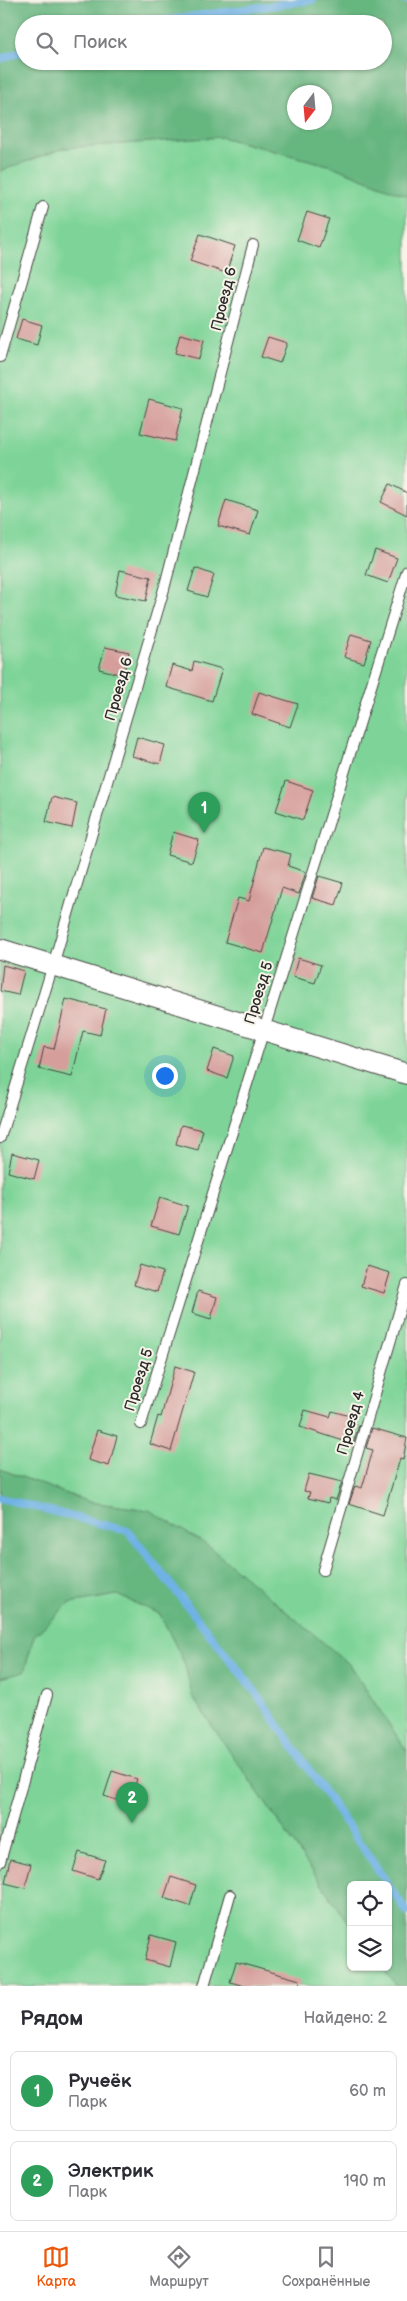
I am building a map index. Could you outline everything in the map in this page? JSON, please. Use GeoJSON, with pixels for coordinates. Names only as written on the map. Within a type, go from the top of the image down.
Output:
{"type":"FeatureCollection","features":[{"type":"Feature","properties":{"kind":"street"},"geometry":{"type":"LineString","coordinates":[[0,948],[407,1074]]}},
{"type":"Feature","properties":{"kind":"lane"},"geometry":{"type":"LineString","coordinates":[[0,357],[43,207]]}},
{"type":"Feature","properties":{"kind":"lane","name":"Проезд 6"},"geometry":{"type":"LineString","coordinates":[[0,1138],[54,965],[164,589],[253,246]]}},
{"type":"Feature","properties":{"kind":"lane","name":"Проезд 5"},"geometry":{"type":"LineString","coordinates":[[140,1424],[407,571]]}},
{"type":"Feature","properties":{"kind":"lane","name":"Проезд 4"},"geometry":{"type":"LineString","coordinates":[[323,1570],[407,1285]]}},
{"type":"Feature","properties":{"kind":"lane"},"geometry":{"type":"LineString","coordinates":[[0,1862],[47,1695]]}},
{"type":"Feature","properties":{"kind":"lane"},"geometry":{"type":"LineString","coordinates":[[204,1986],[230,1896]]}},
{"type":"Feature","properties":{"kind":"green space"},"geometry":{"type":"Polygon","coordinates":[[[0,0],[407,0],[407,196],[332,166],[221,137],[64,148],[0,171],[0,0]]]}},
{"type":"Feature","properties":{"kind":"green space"},"geometry":{"type":"Polygon","coordinates":[[[221,137],[332,166],[407,196],[407,1751],[348,1663],[149,1510],[89,1502],[0,1469],[0,171],[64,148],[221,137]]]}},
{"type":"Feature","properties":{"kind":"green space"},"geometry":{"type":"Polygon","coordinates":[[[0,1469],[89,1502],[149,1510],[207,1545],[348,1663],[407,1751],[407,1986],[397,1986],[384,1971],[392,1971],[392,1881],[347,1881],[347,1921],[193,1698],[184,1662],[160,1614],[117,1595],[69,1603],[34,1636],[24,1672],[0,1678],[0,1469]]]}},
{"type":"Feature","properties":{"kind":"green space"},"geometry":{"type":"Polygon","coordinates":[[[117,1595],[160,1614],[184,1662],[193,1698],[347,1921],[347,1971],[384,1971],[397,1986],[0,1986],[0,1678],[24,1672],[34,1636],[69,1603],[117,1595]]]}},
{"type":"Feature","properties":{"kind":"building"},"geometry":{"type":"Polygon","coordinates":[[[307,212],[329,219],[319,248],[297,240],[307,212]]]}},
{"type":"Feature","properties":{"kind":"building"},"geometry":{"type":"Polygon","coordinates":[[[200,234],[235,246],[226,273],[190,261],[200,234]]]}},
{"type":"Feature","properties":{"kind":"building"},"geometry":{"type":"Polygon","coordinates":[[[22,319],[42,325],[37,345],[16,339],[22,319]]]}},
{"type":"Feature","properties":{"kind":"building"},"geometry":{"type":"Polygon","coordinates":[[[180,334],[204,340],[199,359],[175,353],[180,334]]]}},
{"type":"Feature","properties":{"kind":"building"},"geometry":{"type":"Polygon","coordinates":[[[268,337],[287,343],[280,363],[261,357],[268,337]]]}},
{"type":"Feature","properties":{"kind":"building"},"geometry":{"type":"Polygon","coordinates":[[[149,399],[183,408],[175,441],[140,433],[149,399]]]}},
{"type":"Feature","properties":{"kind":"building"},"geometry":{"type":"Polygon","coordinates":[[[390,484],[407,493],[407,515],[381,502],[390,484]]]}},
{"type":"Feature","properties":{"kind":"building"},"geometry":{"type":"Polygon","coordinates":[[[226,500],[258,510],[250,535],[218,526],[226,500]]]}},
{"type":"Feature","properties":{"kind":"building"},"geometry":{"type":"Polygon","coordinates":[[[375,550],[397,558],[388,583],[366,575],[375,550]]]}},
{"type":"Feature","properties":{"kind":"building"},"geometry":{"type":"Polygon","coordinates":[[[195,568],[214,575],[207,597],[188,591],[195,568]]]}},
{"type":"Feature","properties":{"kind":"building"},"geometry":{"type":"Polygon","coordinates":[[[120,570],[151,577],[146,601],[115,595],[120,570]]]}},
{"type":"Feature","properties":{"kind":"building"},"geometry":{"type":"Polygon","coordinates":[[[351,634],[371,640],[364,663],[344,657],[351,634]]]}},
{"type":"Feature","properties":{"kind":"building"},"geometry":{"type":"Polygon","coordinates":[[[105,647],[129,652],[123,675],[99,669],[105,647]]]}},
{"type":"Feature","properties":{"kind":"building"},"geometry":{"type":"Polygon","coordinates":[[[194,661],[222,669],[212,701],[166,687],[172,665],[192,671],[194,661]]]}},
{"type":"Feature","properties":{"kind":"building"},"geometry":{"type":"Polygon","coordinates":[[[259,692],[298,704],[290,727],[252,714],[259,692]]]}},
{"type":"Feature","properties":{"kind":"building"},"geometry":{"type":"Polygon","coordinates":[[[137,737],[165,745],[160,764],[132,756],[137,737]]]}},
{"type":"Feature","properties":{"kind":"building"},"geometry":{"type":"Polygon","coordinates":[[[286,781],[313,790],[303,820],[276,811],[286,781]]]}},
{"type":"Feature","properties":{"kind":"building"},"geometry":{"type":"Polygon","coordinates":[[[52,797],[77,803],[72,828],[46,822],[52,797]]]}},
{"type":"Feature","properties":{"kind":"building"},"geometry":{"type":"Polygon","coordinates":[[[173,832],[199,840],[192,862],[167,855],[173,832]]]}},
{"type":"Feature","properties":{"kind":"building"},"geometry":{"type":"Polygon","coordinates":[[[263,847],[291,854],[288,866],[306,872],[299,894],[282,888],[263,953],[225,942],[238,898],[249,901],[263,847]]]}},
{"type":"Feature","properties":{"kind":"building"},"geometry":{"type":"Polygon","coordinates":[[[319,876],[343,883],[336,905],[312,898],[319,876]]]}},
{"type":"Feature","properties":{"kind":"building"},"geometry":{"type":"Polygon","coordinates":[[[298,958],[321,965],[315,983],[293,977],[298,958]]]}},
{"type":"Feature","properties":{"kind":"building"},"geometry":{"type":"Polygon","coordinates":[[[3,965],[24,971],[18,995],[0,991],[3,965]]]}},
{"type":"Feature","properties":{"kind":"building"},"geometry":{"type":"Polygon","coordinates":[[[66,999],[106,1009],[100,1035],[83,1031],[72,1077],[39,1069],[44,1047],[54,1049],[66,999]]]}},
{"type":"Feature","properties":{"kind":"building"},"geometry":{"type":"Polygon","coordinates":[[[214,1049],[234,1056],[227,1078],[207,1071],[214,1049]]]}},
{"type":"Feature","properties":{"kind":"building"},"geometry":{"type":"Polygon","coordinates":[[[181,1125],[203,1130],[198,1150],[176,1144],[181,1125]]]}},
{"type":"Feature","properties":{"kind":"building"},"geometry":{"type":"Polygon","coordinates":[[[12,1153],[39,1160],[34,1179],[8,1172],[12,1153]]]}},
{"type":"Feature","properties":{"kind":"building"},"geometry":{"type":"Polygon","coordinates":[[[160,1197],[188,1206],[179,1234],[151,1226],[160,1197]]]}},
{"type":"Feature","properties":{"kind":"building"},"geometry":{"type":"Polygon","coordinates":[[[140,1265],[163,1272],[157,1292],[134,1285],[140,1265]]]}},
{"type":"Feature","properties":{"kind":"building"},"geometry":{"type":"Polygon","coordinates":[[[367,1266],[390,1273],[384,1293],[361,1286],[367,1266]]]}},
{"type":"Feature","properties":{"kind":"building"},"geometry":{"type":"Polygon","coordinates":[[[198,1291],[217,1297],[211,1319],[192,1313],[198,1291]]]}},
{"type":"Feature","properties":{"kind":"building"},"geometry":{"type":"Polygon","coordinates":[[[175,1366],[194,1372],[171,1451],[150,1444],[158,1416],[161,1417],[175,1366]]]}},
{"type":"Feature","properties":{"kind":"building"},"geometry":{"type":"Polygon","coordinates":[[[305,1410],[330,1417],[332,1411],[353,1417],[351,1423],[359,1425],[353,1444],[300,1427],[305,1410]]]}},
{"type":"Feature","properties":{"kind":"building"},"geometry":{"type":"Polygon","coordinates":[[[372,1428],[407,1438],[403,1460],[400,1459],[383,1515],[349,1504],[355,1486],[362,1488],[373,1450],[366,1448],[372,1428]]]}},
{"type":"Feature","properties":{"kind":"building"},"geometry":{"type":"Polygon","coordinates":[[[97,1430],[117,1436],[109,1466],[88,1460],[97,1430]]]}},
{"type":"Feature","properties":{"kind":"building"},"geometry":{"type":"Polygon","coordinates":[[[309,1474],[342,1482],[336,1500],[329,1498],[328,1503],[308,1498],[310,1492],[304,1491],[309,1474]]]}},
{"type":"Feature","properties":{"kind":"building"},"geometry":{"type":"Polygon","coordinates":[[[112,1771],[137,1779],[129,1804],[104,1796],[112,1771]]]}},
{"type":"Feature","properties":{"kind":"building"},"geometry":{"type":"Polygon","coordinates":[[[79,1852],[105,1860],[98,1879],[73,1871],[79,1852]]]}},
{"type":"Feature","properties":{"kind":"building"},"geometry":{"type":"Polygon","coordinates":[[[10,1859],[31,1864],[25,1888],[5,1883],[10,1859]]]}},
{"type":"Feature","properties":{"kind":"building"},"geometry":{"type":"Polygon","coordinates":[[[171,1877],[196,1885],[190,1906],[164,1898],[171,1877]]]}},
{"type":"Feature","properties":{"kind":"building"},"geometry":{"type":"Polygon","coordinates":[[[151,1935],[176,1942],[170,1967],[145,1960],[151,1935]]]}},
{"type":"Feature","properties":{"kind":"building"},"geometry":{"type":"Polygon","coordinates":[[[236,1962],[300,1980],[299,1986],[245,1986],[230,1982],[236,1962]]]}},
{"type":"Feature","properties":{"kind":"waterway"},"geometry":{"type":"LineString","coordinates":[[203,15],[312,0]]}},
{"type":"Feature","properties":{"kind":"waterway"},"geometry":{"type":"LineString","coordinates":[[0,59],[15,54]]}},
{"type":"Feature","properties":{"kind":"waterway"},"geometry":{"type":"LineString","coordinates":[[0,1498],[128,1531],[254,1690],[407,1912]]}},
{"type":"Feature","properties":{"kind":"place","name":"Ручеёк"},"geometry":{"type":"Point","coordinates":[204,833]}},
{"type":"Feature","properties":{"kind":"place","name":"Электрик"},"geometry":{"type":"Point","coordinates":[132,1823]}}]}
